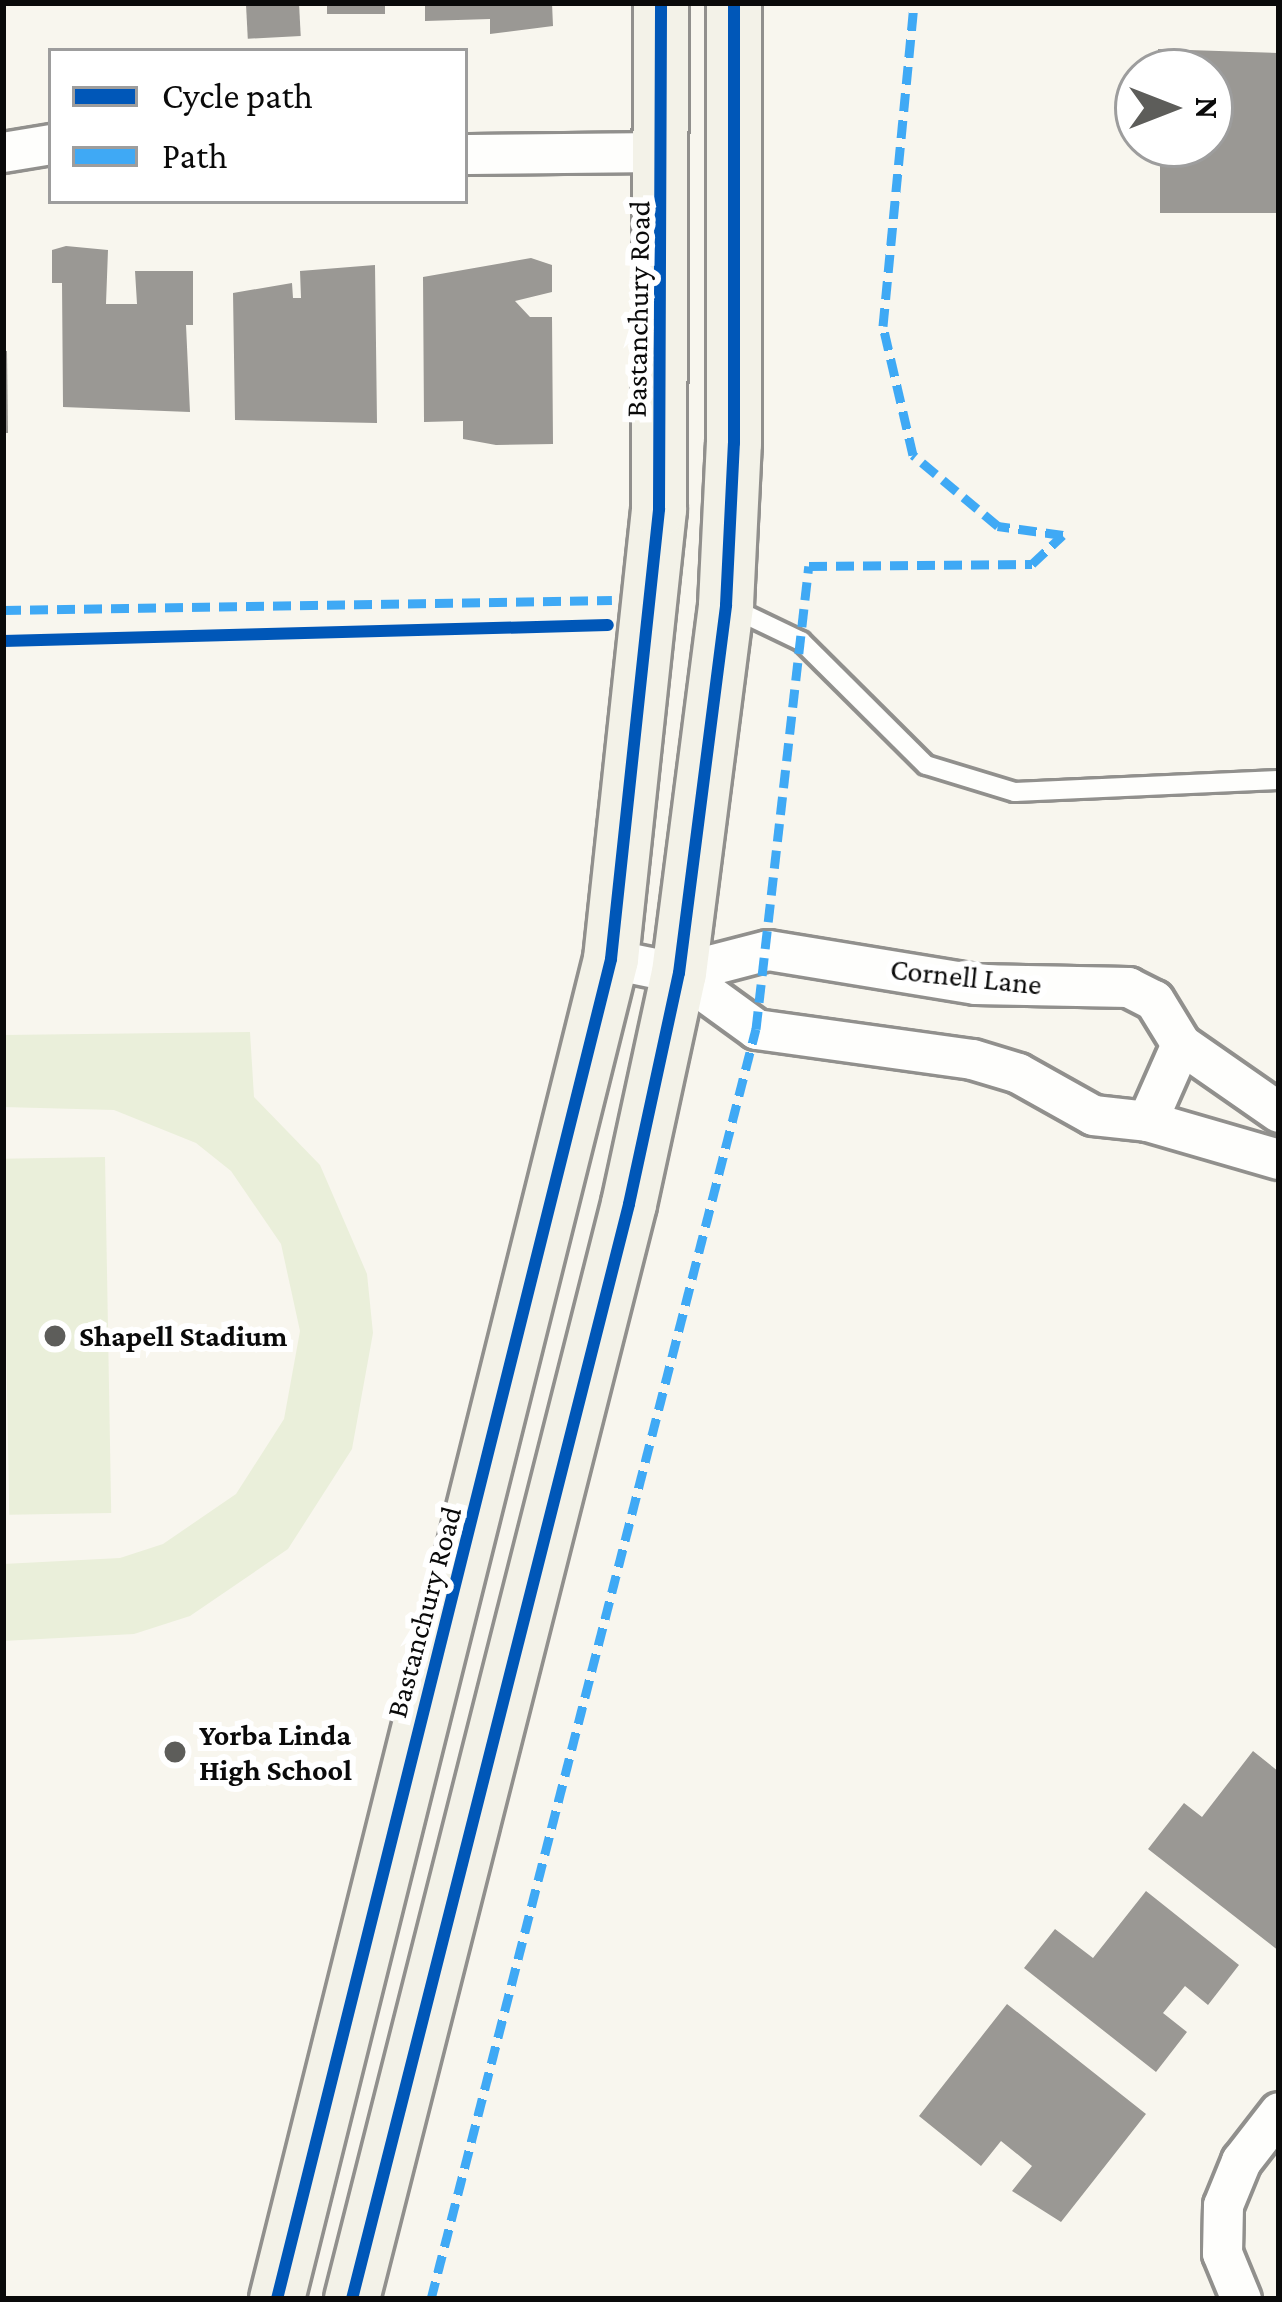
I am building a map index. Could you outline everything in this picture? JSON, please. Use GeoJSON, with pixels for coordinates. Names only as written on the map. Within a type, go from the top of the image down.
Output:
{"type":"FeatureCollection","features":[{"type":"Feature","properties":{"kind":"main road","name":"Bastanchury Road"},"geometry":{"type":"LineString","coordinates":[[277,2299],[335,2050],[556,1203],[611,959],[659,509],[661,3]]}},
{"type":"Feature","properties":{"kind":"main road"},"geometry":{"type":"LineString","coordinates":[[352,2299],[624,1226],[680,973],[726,605],[734,443],[734,3]]}},
{"type":"Feature","properties":{"kind":"main road"},"geometry":{"type":"LineString","coordinates":[[315,2299],[353,2120],[351,2082],[335,2050]]}},
{"type":"Feature","properties":{"kind":"street"},"geometry":{"type":"LineString","coordinates":[[3,152],[48,145]]}},
{"type":"Feature","properties":{"kind":"street"},"geometry":{"type":"LineString","coordinates":[[468,154],[662,152]]}},
{"type":"Feature","properties":{"kind":"street","name":"Cornell Lane"},"geometry":{"type":"LineString","coordinates":[[680,973],[768,950],[975,984],[1128,987],[1154,1000],[1181,1044],[1279,1112]]}},
{"type":"Feature","properties":{"kind":"street","name":"Cornell Lane"},"geometry":{"type":"LineString","coordinates":[[611,959],[680,973],[755,1029],[972,1059],[1018,1073],[1093,1115],[1147,1121],[1279,1160]]}},
{"type":"Feature","properties":{"kind":"street"},"geometry":{"type":"LineString","coordinates":[[1147,1121],[1181,1044]]}},
{"type":"Feature","properties":{"kind":"street"},"geometry":{"type":"LineString","coordinates":[[1241,2299],[1222,2253],[1223,2205],[1241,2161],[1279,2112]]}},
{"type":"Feature","properties":{"kind":"lane"},"geometry":{"type":"LineString","coordinates":[[726,605],[801,640],[926,766],[1015,792],[1278,780]]}},
{"type":"Feature","properties":{"kind":"green space"},"geometry":{"type":"Polygon","coordinates":[[[250,1032],[254,1097],[320,1165],[367,1274],[373,1333],[352,1449],[288,1549],[190,1616],[134,1634],[3,1641],[3,1564],[120,1558],[163,1544],[236,1494],[284,1419],[300,1331],[281,1244],[231,1171],[196,1143],[114,1110],[3,1107],[3,1035],[250,1032]]]}},
{"type":"Feature","properties":{"kind":"green space","name":"Shapell Stadium"},"geometry":{"type":"Polygon","coordinates":[[[105,1157],[111,1513],[9,1515],[3,1159],[105,1157]]]}},
{"type":"Feature","properties":{"kind":"building"},"geometry":{"type":"Polygon","coordinates":[[[299,3],[301,36],[248,39],[246,6],[299,3]]]}},
{"type":"Feature","properties":{"kind":"building"},"geometry":{"type":"Polygon","coordinates":[[[327,3],[385,3],[385,14],[327,14],[327,3]]]}},
{"type":"Feature","properties":{"kind":"building"},"geometry":{"type":"Polygon","coordinates":[[[425,3],[552,3],[553,26],[490,34],[490,19],[425,21],[425,3]]]}},
{"type":"Feature","properties":{"kind":"building"},"geometry":{"type":"Polygon","coordinates":[[[1234,52],[1279,53],[1279,213],[1160,213],[1160,168],[1234,168],[1234,52]]]}},
{"type":"Feature","properties":{"kind":"building"},"geometry":{"type":"Polygon","coordinates":[[[66,246],[108,250],[106,304],[137,304],[135,271],[193,271],[193,325],[186,325],[190,412],[63,407],[62,283],[52,283],[52,250],[66,246]]]}},
{"type":"Feature","properties":{"kind":"building"},"geometry":{"type":"Polygon","coordinates":[[[531,258],[552,265],[552,292],[515,301],[530,317],[552,317],[553,444],[496,445],[463,439],[463,421],[424,422],[423,277],[531,258]]]}},
{"type":"Feature","properties":{"kind":"building"},"geometry":{"type":"Polygon","coordinates":[[[375,265],[377,423],[235,420],[233,293],[292,283],[293,298],[301,298],[300,271],[375,265]]]}},
{"type":"Feature","properties":{"kind":"building"},"geometry":{"type":"Polygon","coordinates":[[[3,351],[7,351],[8,433],[3,433],[3,351]]]}},
{"type":"Feature","properties":{"kind":"building"},"geometry":{"type":"Polygon","coordinates":[[[1253,1751],[1279,1772],[1279,1951],[1148,1849],[1184,1803],[1202,1817],[1253,1751]]]}},
{"type":"Feature","properties":{"kind":"building"},"geometry":{"type":"Polygon","coordinates":[[[1146,1891],[1239,1965],[1208,2005],[1185,1986],[1163,2013],[1187,2032],[1156,2072],[1024,1968],[1055,1929],[1093,1958],[1146,1891]]]}},
{"type":"Feature","properties":{"kind":"building"},"geometry":{"type":"Polygon","coordinates":[[[1007,2004],[1146,2114],[1061,2222],[1012,2191],[1032,2166],[1001,2141],[981,2166],[919,2116],[1007,2004]]]}},
{"type":"Feature","properties":{"kind":"marked path"},"geometry":{"type":"LineString","coordinates":[[431,2299],[756,1029],[809,566],[1032,564],[1063,535],[998,526],[913,455],[883,326],[914,3]]}},
{"type":"Feature","properties":{"kind":"marked path"},"geometry":{"type":"LineString","coordinates":[[3,610],[612,600]]}},
{"type":"Feature","properties":{"kind":"cycle path"},"geometry":{"type":"LineString","coordinates":[[277,2299],[611,959],[659,509],[661,3]]}},
{"type":"Feature","properties":{"kind":"cycle path"},"geometry":{"type":"LineString","coordinates":[[352,2299],[629,1204],[679,973],[726,605],[734,443],[734,3]]}},
{"type":"Feature","properties":{"kind":"cycle path"},"geometry":{"type":"LineString","coordinates":[[3,641],[608,625]]}},
{"type":"Feature","properties":{"kind":"place","name":"Shapell Stadium"},"geometry":{"type":"Point","coordinates":[55,1336]}},
{"type":"Feature","properties":{"kind":"place","name":"Yorba Linda High School"},"geometry":{"type":"Point","coordinates":[175,1752]}}]}
